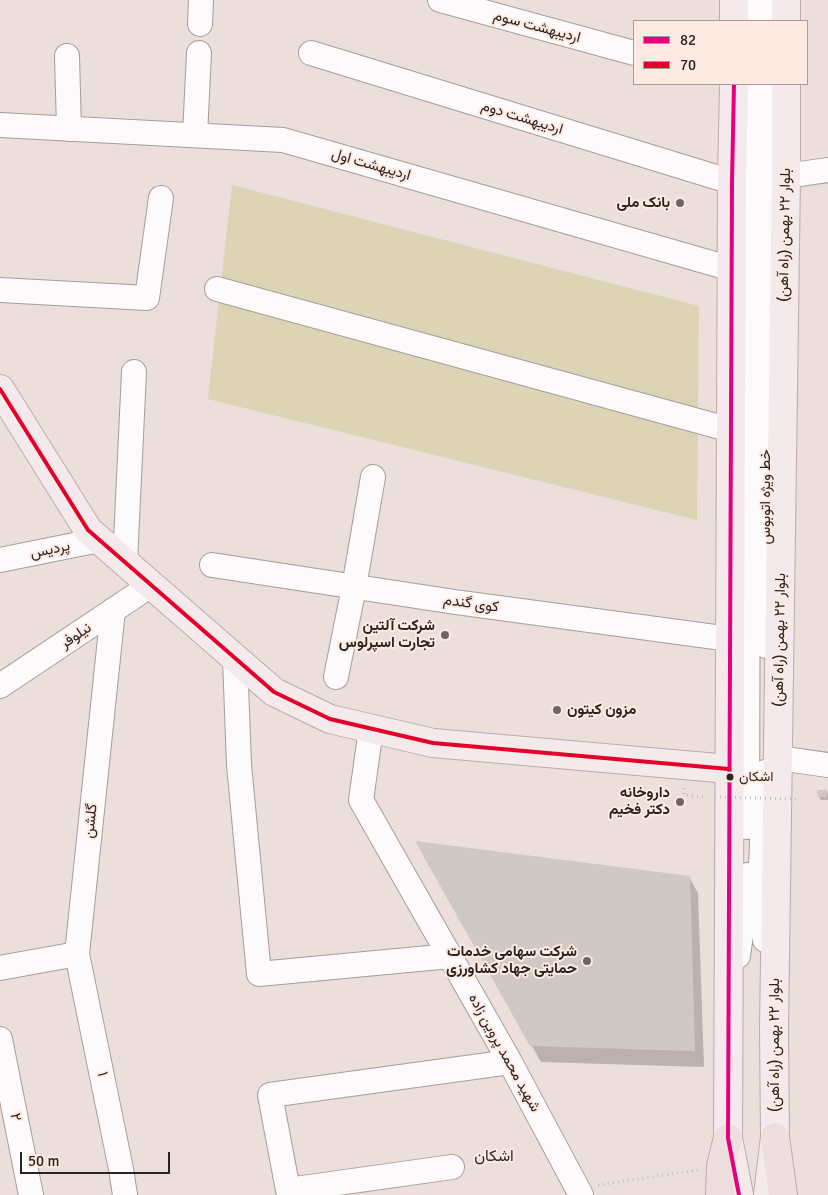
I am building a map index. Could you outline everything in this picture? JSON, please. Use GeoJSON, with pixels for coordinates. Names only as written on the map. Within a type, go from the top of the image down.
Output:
{"type":"FeatureCollection","features":[{"type":"Feature","properties":{"kind":"highway"},"geometry":{"type":"LineString","coordinates":[[775,1137],[783,1195]]}},
{"type":"Feature","properties":{"kind":"highway"},"geometry":{"type":"LineString","coordinates":[[720,1195],[721,1166],[728,1138]]}},
{"type":"Feature","properties":{"kind":"main road"},"geometry":{"type":"LineString","coordinates":[[734,0],[734,20]]}},
{"type":"Feature","properties":{"kind":"main road"},"geometry":{"type":"LineString","coordinates":[[786,0],[786,20]]}},
{"type":"Feature","properties":{"kind":"main road"},"geometry":{"type":"LineString","coordinates":[[734,85],[728,1138],[739,1195]]}},
{"type":"Feature","properties":{"kind":"main road","name":"بلوار ۲۲ بهمن (راه آهن)"},"geometry":{"type":"LineString","coordinates":[[768,1195],[775,1137],[774,1029],[786,85]]}},
{"type":"Feature","properties":{"kind":"main road"},"geometry":{"type":"LineString","coordinates":[[0,389],[88,530],[274,692],[330,719],[433,743],[729,769]]}},
{"type":"Feature","properties":{"kind":"street"},"geometry":{"type":"LineString","coordinates":[[200,24],[201,0]]}},
{"type":"Feature","properties":{"kind":"street","name":"اردیبهشت سوم"},"geometry":{"type":"LineString","coordinates":[[440,0],[633,53]]}},
{"type":"Feature","properties":{"kind":"street"},"geometry":{"type":"LineString","coordinates":[[750,0],[750,20]]}},
{"type":"Feature","properties":{"kind":"street"},"geometry":{"type":"LineString","coordinates":[[768,0],[768,20]]}},
{"type":"Feature","properties":{"kind":"street"},"geometry":{"type":"LineString","coordinates":[[195,135],[199,53]]}},
{"type":"Feature","properties":{"kind":"street","name":"اردیبهشت دوم"},"geometry":{"type":"LineString","coordinates":[[311,53],[732,182]]}},
{"type":"Feature","properties":{"kind":"street"},"geometry":{"type":"LineString","coordinates":[[67,56],[69,129]]}},
{"type":"Feature","properties":{"kind":"street","name":"خط ویژه اتوبوس"},"geometry":{"type":"LineString","coordinates":[[729,1028],[747,892],[749,144],[751,85]]}},
{"type":"Feature","properties":{"kind":"street","name":"خط ویژه اتوبوس"},"geometry":{"type":"LineString","coordinates":[[768,85],[766,720],[760,890],[774,1029]]}},
{"type":"Feature","properties":{"kind":"street","name":"اردیبهشت اول"},"geometry":{"type":"LineString","coordinates":[[0,125],[284,140],[732,269]]}},
{"type":"Feature","properties":{"kind":"street"},"geometry":{"type":"LineString","coordinates":[[786,176],[828,170]]}},
{"type":"Feature","properties":{"kind":"street"},"geometry":{"type":"LineString","coordinates":[[0,290],[147,298],[161,198]]}},
{"type":"Feature","properties":{"kind":"street"},"geometry":{"type":"LineString","coordinates":[[217,289],[731,430]]}},
{"type":"Feature","properties":{"kind":"street"},"geometry":{"type":"LineString","coordinates":[[125,562],[134,372]]}},
{"type":"Feature","properties":{"kind":"street"},"geometry":{"type":"LineString","coordinates":[[336,678],[373,477]]}},
{"type":"Feature","properties":{"kind":"street","name":"پردیس"},"geometry":{"type":"LineString","coordinates":[[0,560],[99,540]]}},
{"type":"Feature","properties":{"kind":"street","name":"کوی گندم"},"geometry":{"type":"LineString","coordinates":[[212,565],[455,602],[730,639]]}},
{"type":"Feature","properties":{"kind":"street","name":"نیلوفر"},"geometry":{"type":"LineString","coordinates":[[0,686],[151,585]]}},
{"type":"Feature","properties":{"kind":"street","name":"گلشن"},"geometry":{"type":"LineString","coordinates":[[78,954],[113,610]]}},
{"type":"Feature","properties":{"kind":"street"},"geometry":{"type":"LineString","coordinates":[[235,659],[239,765],[259,974],[450,956]]}},
{"type":"Feature","properties":{"kind":"street","name":"شهید محمد پروین زاده"},"geometry":{"type":"LineString","coordinates":[[370,729],[361,800],[510,1062],[579,1191]]}},
{"type":"Feature","properties":{"kind":"street"},"geometry":{"type":"LineString","coordinates":[[778,758],[828,765]]}},
{"type":"Feature","properties":{"kind":"street"},"geometry":{"type":"LineString","coordinates":[[0,968],[78,954]]}},
{"type":"Feature","properties":{"kind":"street","name":"۱"},"geometry":{"type":"LineString","coordinates":[[78,954],[125,1195]]}},
{"type":"Feature","properties":{"kind":"street","name":"۲"},"geometry":{"type":"LineString","coordinates":[[0,1039],[31,1195]]}},
{"type":"Feature","properties":{"kind":"street"},"geometry":{"type":"LineString","coordinates":[[452,1167],[288,1190],[270,1095],[510,1062]]}},
{"type":"Feature","properties":{"kind":"path"},"geometry":{"type":"LineString","coordinates":[[684,795],[798,799]]}},
{"type":"Feature","properties":{"kind":"path"},"geometry":{"type":"LineString","coordinates":[[579,1191],[721,1166]]}},
{"type":"Feature","properties":{"kind":"shaded area"},"geometry":{"type":"Polygon","coordinates":[[[232,185],[699,306],[697,520],[208,399],[232,185]]]}},
{"type":"Feature","properties":{"kind":"building"},"geometry":{"type":"Polygon","coordinates":[[[817,790],[827,790],[827,797],[818,797],[817,790]]]}},
{"type":"Feature","properties":{"kind":"building","name":"شرکت سهامی خدمات حمایتی جهاد کشاورزی"},"geometry":{"type":"Polygon","coordinates":[[[415,841],[690,876],[695,1051],[530,1046],[415,841]]]}},
{"type":"Feature","properties":{"kind":"transit line","name":"82"},"geometry":{"type":"LineString","coordinates":[[734,85],[728,1138],[739,1195]]}},
{"type":"Feature","properties":{"kind":"transit line","name":"70"},"geometry":{"type":"LineString","coordinates":[[0,389],[88,530],[274,692],[330,719],[433,743],[729,769]]}},
{"type":"Feature","properties":{"kind":"place","name":"بانک ملی"},"geometry":{"type":"Point","coordinates":[680,203]}},
{"type":"Feature","properties":{"kind":"place","name":"شرکت آلتین تجارت اسپرلوس"},"geometry":{"type":"Point","coordinates":[445,635]}},
{"type":"Feature","properties":{"kind":"place","name":"مزون کیتون"},"geometry":{"type":"Point","coordinates":[557,710]}},
{"type":"Feature","properties":{"kind":"place","name":"اشکان"},"geometry":{"type":"Point","coordinates":[730,777]}},
{"type":"Feature","properties":{"kind":"place","name":"داروخانه دکتر فخیم"},"geometry":{"type":"Point","coordinates":[680,802]}},
{"type":"Feature","properties":{"kind":"place","name":"شرکت سهامی خدمات حمایتی جهاد کشاورزی"},"geometry":{"type":"Point","coordinates":[587,961]}},
{"type":"Feature","properties":{"kind":"district","name":"اشکان"},"geometry":{"type":"Point","coordinates":[494,1157]}}]}
